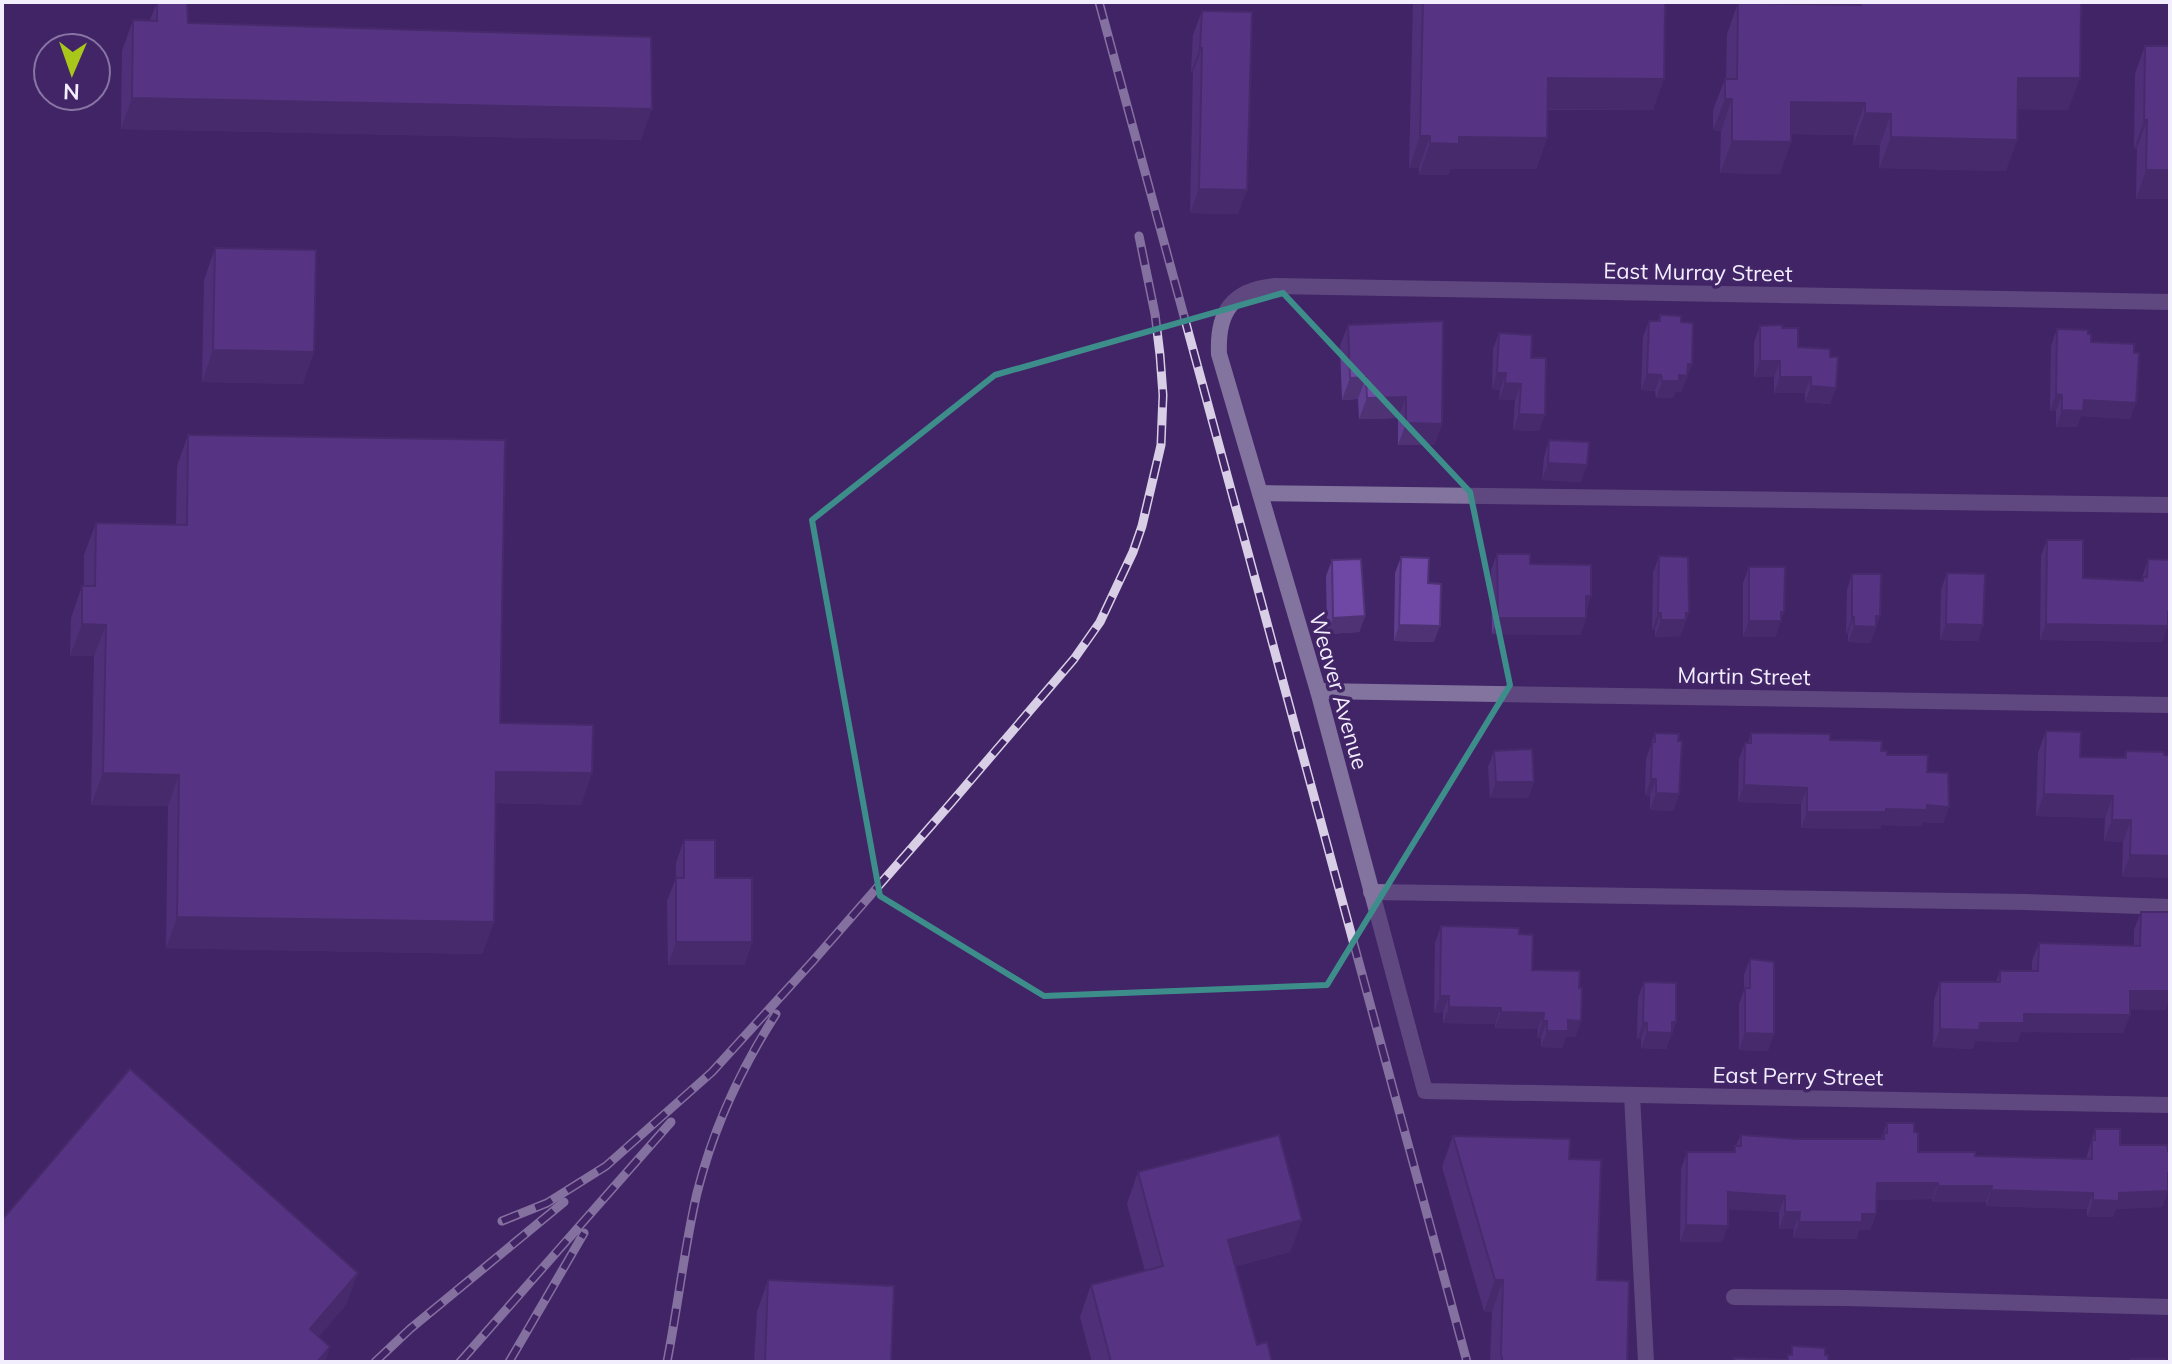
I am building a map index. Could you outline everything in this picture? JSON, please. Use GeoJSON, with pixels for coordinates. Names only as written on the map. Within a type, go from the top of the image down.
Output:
{"type":"FeatureCollection","features":[{"type":"Feature","properties":{"kind":"street","name":"East Murray Street"},"geometry":{"type":"LineString","coordinates":[[1230,305],[1241,295],[1275,286],[2170,302]]}},
{"type":"Feature","properties":{"kind":"street","name":"Weaver Avenue"},"geometry":{"type":"LineString","coordinates":[[1230,305],[1223,316],[1218,335],[1219,354],[1318,691],[1425,1091]]}},
{"type":"Feature","properties":{"kind":"street"},"geometry":{"type":"LineString","coordinates":[[1260,493],[2170,505]]}},
{"type":"Feature","properties":{"kind":"street","name":"Martin Street"},"geometry":{"type":"LineString","coordinates":[[1318,691],[2170,705]]}},
{"type":"Feature","properties":{"kind":"street"},"geometry":{"type":"LineString","coordinates":[[1371,892],[2170,907]]}},
{"type":"Feature","properties":{"kind":"street","name":"East Perry Street"},"geometry":{"type":"LineString","coordinates":[[1425,1091],[2170,1105]]}},
{"type":"Feature","properties":{"kind":"street"},"geometry":{"type":"LineString","coordinates":[[1632,1095],[1646,1362]]}},
{"type":"Feature","properties":{"kind":"street"},"geometry":{"type":"LineString","coordinates":[[1734,1297],[2170,1307]]}},
{"type":"Feature","properties":{"kind":"highlighted area"},"geometry":{"type":"Polygon","coordinates":[[[1283,293],[1470,492],[1510,685],[1327,985],[1044,996],[880,896],[812,520],[995,375],[1283,293]]]}},
{"type":"Feature","properties":{"kind":"building"},"geometry":{"type":"Polygon","coordinates":[[[157,2],[187,2],[188,23],[651,37],[652,109],[132,98],[133,20],[157,21],[157,2]]]}},
{"type":"Feature","properties":{"kind":"building"},"geometry":{"type":"Polygon","coordinates":[[[1423,2],[1665,2],[1664,79],[1548,78],[1547,138],[1459,137],[1459,144],[1430,143],[1430,136],[1420,136],[1423,2]]]}},
{"type":"Feature","properties":{"kind":"building"},"geometry":{"type":"Polygon","coordinates":[[[1861,2],[2081,2],[2080,78],[2018,78],[2017,140],[1891,137],[1891,114],[1865,113],[1865,103],[1791,102],[1791,142],[1732,141],[1732,99],[1725,99],[1725,79],[1737,79],[1738,3],[1861,5],[1861,2]]]}},
{"type":"Feature","properties":{"kind":"building"},"geometry":{"type":"Polygon","coordinates":[[[1202,11],[1252,12],[1247,190],[1199,189],[1202,11]]]}},
{"type":"Feature","properties":{"kind":"building"},"geometry":{"type":"Polygon","coordinates":[[[2145,46],[2170,46],[2170,170],[2146,170],[2145,46]]]}},
{"type":"Feature","properties":{"kind":"building"},"geometry":{"type":"Polygon","coordinates":[[[215,248],[316,250],[314,352],[213,350],[215,248]]]}},
{"type":"Feature","properties":{"kind":"building"},"geometry":{"type":"Polygon","coordinates":[[[1660,315],[1681,316],[1681,322],[1693,323],[1692,364],[1688,364],[1687,376],[1679,375],[1679,381],[1662,381],[1661,375],[1647,374],[1649,321],[1660,321],[1660,315]]]}},
{"type":"Feature","properties":{"kind":"building"},"geometry":{"type":"Polygon","coordinates":[[[1443,321],[1442,424],[1406,423],[1406,397],[1367,398],[1366,377],[1350,378],[1348,325],[1443,321]]]}},
{"type":"Feature","properties":{"kind":"building"},"geometry":{"type":"Polygon","coordinates":[[[1782,325],[1782,328],[1798,328],[1798,347],[1830,349],[1830,357],[1838,357],[1836,388],[1811,386],[1811,377],[1780,377],[1780,361],[1760,361],[1760,326],[1782,325]]]}},
{"type":"Feature","properties":{"kind":"building"},"geometry":{"type":"Polygon","coordinates":[[[2057,329],[2088,330],[2091,342],[2134,344],[2134,353],[2139,353],[2136,403],[2084,400],[2083,411],[2062,410],[2062,395],[2056,394],[2057,329]]]}},
{"type":"Feature","properties":{"kind":"building"},"geometry":{"type":"Polygon","coordinates":[[[1499,333],[1532,335],[1531,358],[1546,358],[1545,415],[1519,414],[1521,384],[1505,383],[1506,373],[1497,373],[1499,333]]]}},
{"type":"Feature","properties":{"kind":"building"},"geometry":{"type":"Polygon","coordinates":[[[188,435],[505,440],[500,723],[593,725],[592,773],[496,772],[494,922],[177,917],[179,775],[103,773],[106,625],[82,624],[82,586],[95,586],[96,523],[187,525],[188,435]]]}},
{"type":"Feature","properties":{"kind":"building"},"geometry":{"type":"Polygon","coordinates":[[[1549,440],[1589,442],[1587,465],[1548,463],[1549,440]]]}},
{"type":"Feature","properties":{"kind":"building"},"geometry":{"type":"Polygon","coordinates":[[[2047,540],[2083,540],[2083,578],[2143,581],[2143,577],[2147,577],[2148,559],[2170,560],[2168,626],[2046,624],[2047,540]]]}},
{"type":"Feature","properties":{"kind":"building"},"geometry":{"type":"Polygon","coordinates":[[[1497,554],[1530,554],[1530,564],[1591,565],[1591,596],[1586,596],[1586,618],[1498,618],[1497,554]]]}},
{"type":"Feature","properties":{"kind":"building"},"geometry":{"type":"Polygon","coordinates":[[[1659,556],[1688,557],[1689,613],[1686,613],[1686,620],[1661,620],[1661,613],[1658,613],[1659,556]]]}},
{"type":"Feature","properties":{"kind":"building"},"geometry":{"type":"Polygon","coordinates":[[[1401,557],[1429,558],[1428,583],[1441,584],[1440,626],[1399,625],[1401,557]]]}},
{"type":"Feature","properties":{"kind":"building"},"geometry":{"type":"Polygon","coordinates":[[[1361,559],[1365,616],[1333,618],[1332,560],[1361,559]]]}},
{"type":"Feature","properties":{"kind":"building"},"geometry":{"type":"Polygon","coordinates":[[[1749,567],[1785,567],[1781,621],[1749,621],[1749,567]]]}},
{"type":"Feature","properties":{"kind":"building"},"geometry":{"type":"Polygon","coordinates":[[[1947,573],[1985,574],[1983,625],[1946,624],[1947,573]]]}},
{"type":"Feature","properties":{"kind":"building"},"geometry":{"type":"Polygon","coordinates":[[[1852,574],[1881,574],[1880,616],[1876,616],[1876,627],[1854,626],[1852,574]]]}},
{"type":"Feature","properties":{"kind":"building"},"geometry":{"type":"Polygon","coordinates":[[[2046,731],[2081,732],[2080,757],[2126,758],[2126,751],[2164,752],[2164,755],[2170,756],[2170,856],[2130,855],[2131,820],[2112,820],[2113,796],[2044,794],[2046,731]]]}},
{"type":"Feature","properties":{"kind":"building"},"geometry":{"type":"Polygon","coordinates":[[[1655,733],[1679,734],[1678,741],[1682,741],[1679,794],[1656,793],[1656,779],[1651,779],[1655,733]]]}},
{"type":"Feature","properties":{"kind":"building"},"geometry":{"type":"Polygon","coordinates":[[[1751,733],[1830,734],[1830,740],[1882,741],[1881,751],[1887,751],[1887,755],[1928,755],[1927,772],[1948,773],[1949,807],[1927,805],[1927,810],[1886,809],[1886,812],[1807,812],[1807,788],[1744,785],[1745,743],[1751,743],[1751,733]]]}},
{"type":"Feature","properties":{"kind":"building"},"geometry":{"type":"Polygon","coordinates":[[[1532,749],[1534,782],[1496,782],[1494,751],[1532,749]]]}},
{"type":"Feature","properties":{"kind":"building"},"geometry":{"type":"Polygon","coordinates":[[[684,840],[715,840],[715,878],[752,878],[752,942],[676,942],[676,878],[684,878],[684,840]]]}},
{"type":"Feature","properties":{"kind":"building"},"geometry":{"type":"Polygon","coordinates":[[[2141,912],[2170,912],[2170,991],[2130,991],[2130,1015],[2024,1014],[2024,1023],[1980,1023],[1979,1030],[1940,1029],[1940,982],[2000,982],[2000,971],[2038,971],[2039,943],[2140,946],[2141,912]]]}},
{"type":"Feature","properties":{"kind":"building"},"geometry":{"type":"Polygon","coordinates":[[[1441,926],[1519,928],[1519,934],[1533,935],[1532,970],[1580,971],[1581,1021],[1568,1020],[1568,1031],[1547,1031],[1544,1013],[1449,1007],[1449,996],[1440,996],[1441,926]]]}},
{"type":"Feature","properties":{"kind":"building"},"geometry":{"type":"Polygon","coordinates":[[[1750,959],[1774,962],[1774,1034],[1745,1033],[1745,988],[1750,988],[1750,959]]]}},
{"type":"Feature","properties":{"kind":"building"},"geometry":{"type":"Polygon","coordinates":[[[1644,982],[1676,983],[1676,1022],[1672,1022],[1672,1033],[1647,1032],[1647,1023],[1643,1022],[1644,982]]]}},
{"type":"Feature","properties":{"kind":"building"},"geometry":{"type":"Polygon","coordinates":[[[130,1069],[358,1273],[310,1329],[330,1347],[317,1362],[2,1361],[2,1220],[130,1069]]]}},
{"type":"Feature","properties":{"kind":"building"},"geometry":{"type":"Polygon","coordinates":[[[1887,1123],[1914,1123],[1914,1132],[1918,1133],[1918,1152],[1975,1152],[1975,1156],[2092,1159],[2095,1129],[2120,1129],[2120,1145],[2167,1145],[2170,1151],[2168,1191],[2119,1193],[2119,1201],[2093,1200],[2093,1193],[1991,1190],[1992,1186],[1938,1186],[1938,1183],[1877,1183],[1876,1214],[1862,1214],[1862,1222],[1799,1222],[1800,1212],[1785,1212],[1785,1196],[1728,1192],[1728,1226],[1686,1225],[1687,1152],[1735,1152],[1735,1146],[1741,1146],[1741,1135],[1796,1139],[1884,1139],[1887,1123]]]}},
{"type":"Feature","properties":{"kind":"building"},"geometry":{"type":"Polygon","coordinates":[[[1279,1135],[1302,1220],[1228,1240],[1257,1345],[1267,1342],[1272,1362],[1111,1362],[1091,1285],[1163,1266],[1138,1172],[1279,1135]]]}},
{"type":"Feature","properties":{"kind":"building"},"geometry":{"type":"Polygon","coordinates":[[[1453,1136],[1570,1139],[1569,1159],[1601,1160],[1597,1280],[1629,1281],[1627,1362],[1503,1362],[1503,1280],[1495,1280],[1453,1136]]]}},
{"type":"Feature","properties":{"kind":"building"},"geometry":{"type":"Polygon","coordinates":[[[768,1280],[894,1286],[891,1362],[765,1362],[768,1280]]]}},
{"type":"Feature","properties":{"kind":"building"},"geometry":{"type":"Polygon","coordinates":[[[1792,1346],[1825,1348],[1828,1362],[1734,1362],[1734,1358],[1788,1360],[1788,1355],[1792,1355],[1792,1346]]]}},
{"type":"Feature","properties":{"kind":"building"},"geometry":{"type":"Polygon","coordinates":[[[2131,1359],[2165,1359],[2165,1362],[2131,1362],[2131,1359]]]}},
{"type":"Feature","properties":{"kind":"railway"},"geometry":{"type":"LineString","coordinates":[[1099,2],[1467,1362]]}},
{"type":"Feature","properties":{"kind":"railway"},"geometry":{"type":"LineString","coordinates":[[502,1221],[547,1203],[606,1166],[712,1072],[951,803],[1074,659],[1100,622],[1142,526],[1161,445],[1163,395],[1160,355],[1139,236]]}},
{"type":"Feature","properties":{"kind":"railway"},"geometry":{"type":"LineString","coordinates":[[667,1362],[688,1235],[711,1146],[729,1100],[776,1014]]}},
{"type":"Feature","properties":{"kind":"railway"},"geometry":{"type":"LineString","coordinates":[[460,1362],[671,1122]]}},
{"type":"Feature","properties":{"kind":"railway"},"geometry":{"type":"LineString","coordinates":[[375,1362],[410,1329],[564,1202]]}},
{"type":"Feature","properties":{"kind":"railway"},"geometry":{"type":"LineString","coordinates":[[509,1362],[584,1233]]}}]}
